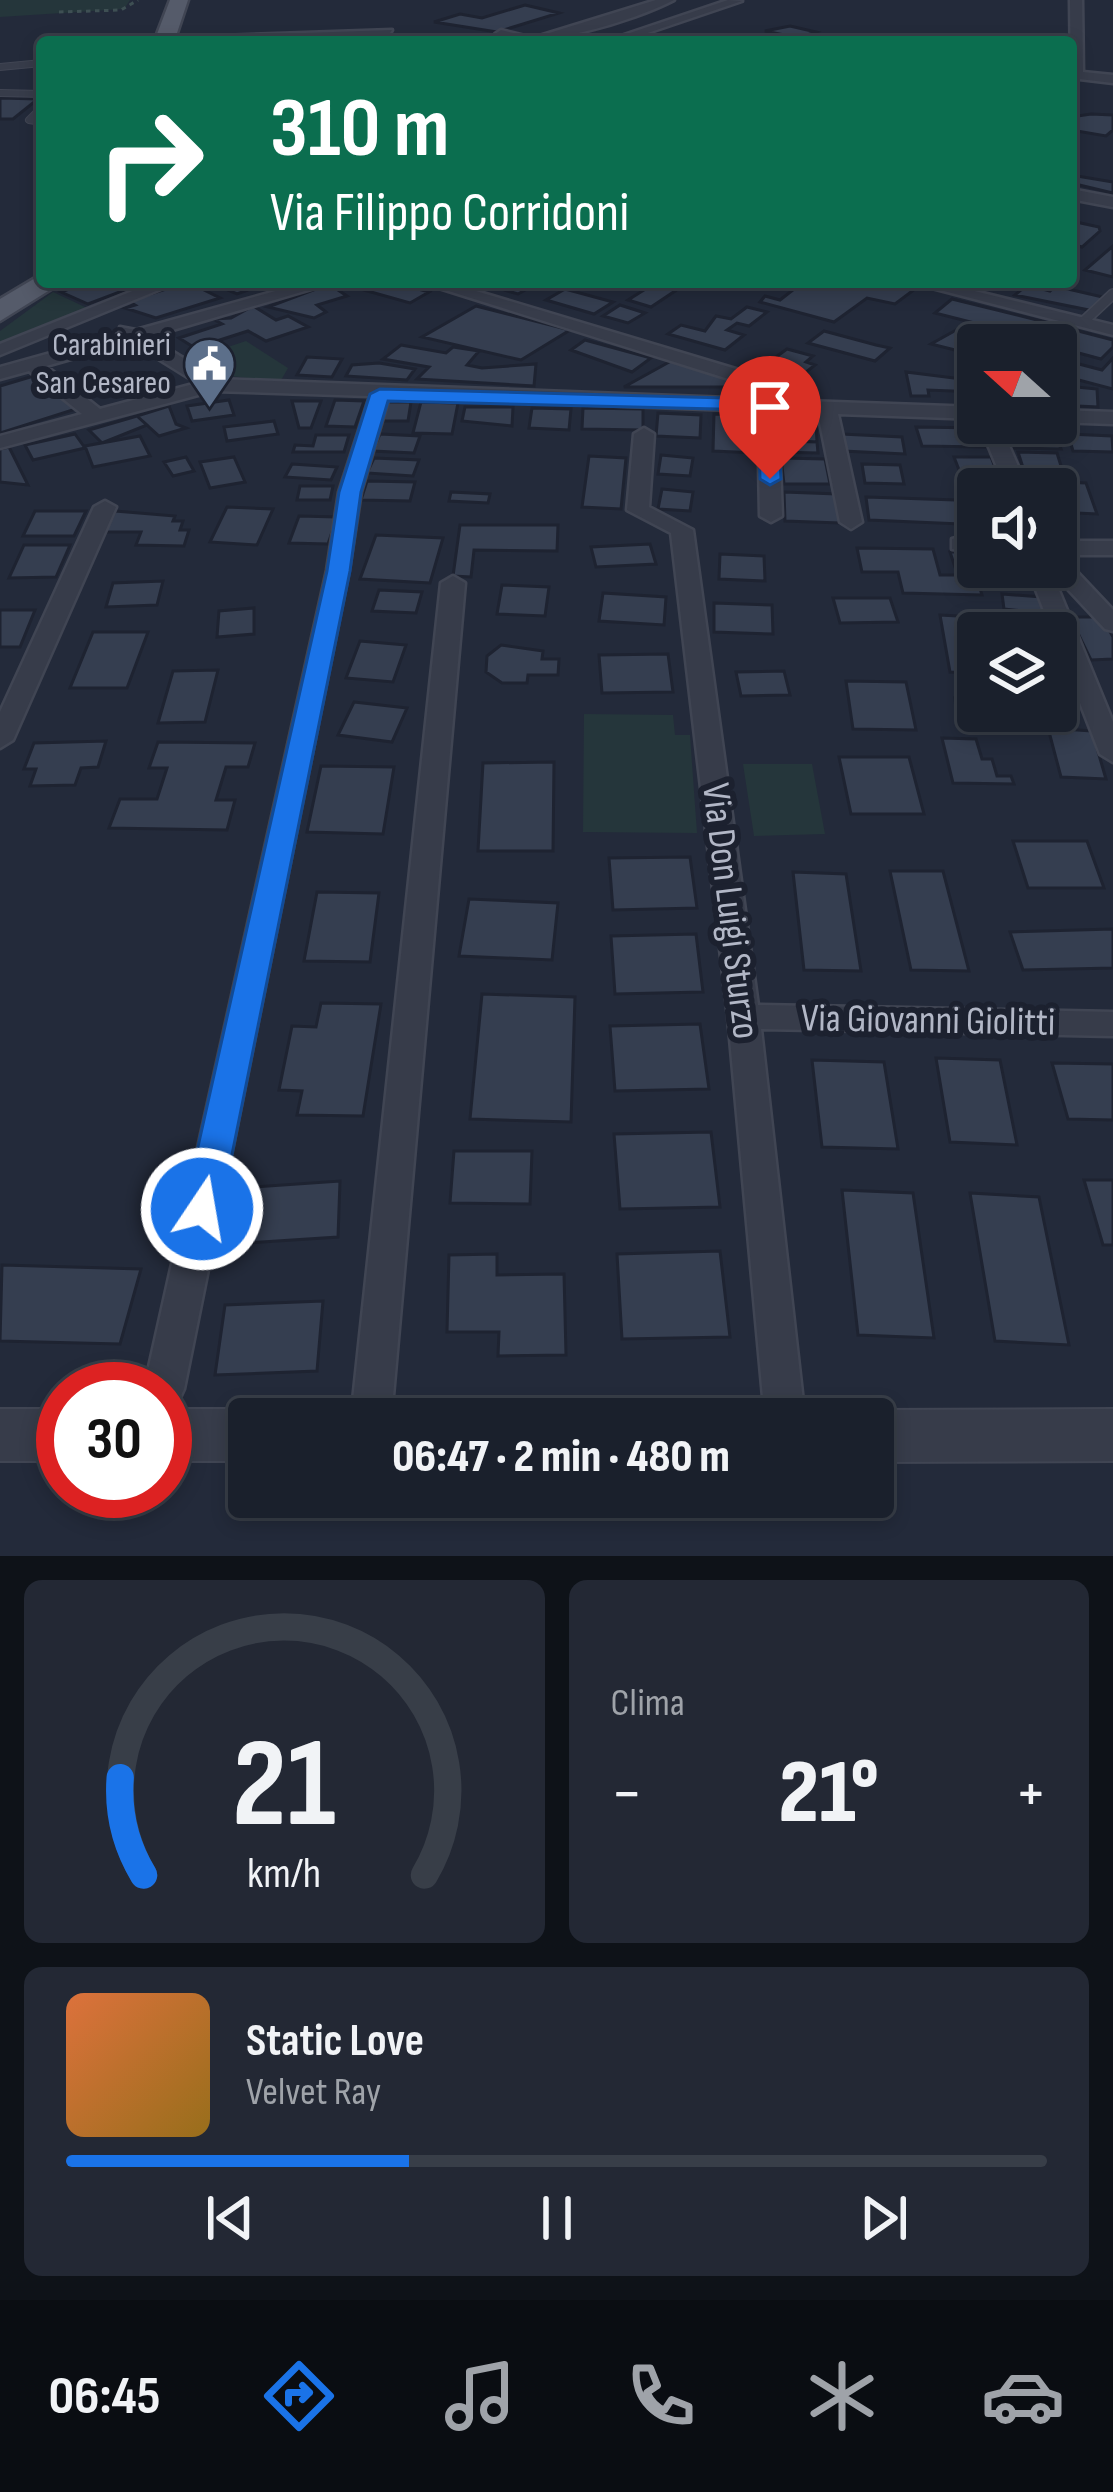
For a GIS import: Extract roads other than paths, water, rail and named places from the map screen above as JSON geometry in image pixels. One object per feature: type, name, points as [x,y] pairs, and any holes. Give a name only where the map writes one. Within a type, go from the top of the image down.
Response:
[{"type":"main road","points":[[166,36],[179,0]]},
{"type":"main road","points":[[0,312],[36,287]]},
{"type":"street","points":[[553,36],[668,0]]},
{"type":"street","points":[[1076,0],[1077,69]]},
{"type":"street","points":[[628,36],[736,1]]},
{"type":"street","points":[[336,36],[388,32]]},
{"type":"street","points":[[501,34],[509,36]]},
{"type":"street","points":[[1077,75],[1113,79]]},
{"type":"street","points":[[1077,195],[1113,202]]},
{"type":"street","points":[[0,348],[155,288]]},
{"type":"street","points":[[0,374],[305,288]]},
{"type":"street","points":[[449,288],[743,374],[762,385],[768,404],[771,516]]},
{"type":"street","points":[[942,288],[1113,330]]},
{"type":"street","points":[[89,314],[137,335],[213,385]]},
{"type":"street","points":[[33,364],[97,417]]},
{"type":"street","points":[[0,442],[213,385],[957,412]]},
{"type":"street","points":[[170,1362],[336,581],[350,492],[380,394]]},
{"type":"street","points":[[826,407],[850,522]]},
{"type":"street","points":[[1077,417],[1113,418]]},
{"type":"street","name":"Via Don Luigi Sturzo","points":[[644,434],[638,510],[682,530],[744,1017],[783,1398]]},
{"type":"street","points":[[0,740],[105,507]]},
{"type":"street","points":[[1077,548],[1113,548]]},
{"type":"street","points":[[373,1398],[453,583]]},
{"type":"street","points":[[1077,585],[1113,624]]},
{"type":"street","points":[[1046,588],[1113,754]]},
{"type":"street","name":"Via Giovanni Giolitti","points":[[744,1017],[1113,1024]]},
{"type":"street","points":[[0,1435],[36,1435]]},
{"type":"street","points":[[192,1435],[228,1435]]},
{"type":"street","points":[[894,1436],[1113,1435]]},
{"type":"lane","points":[[0,67],[36,64]]},
{"type":"lane","points":[[0,93],[36,94]]},
{"type":"lane","points":[[1083,322],[1113,294]]},
{"type":"place","name":"Carabinieri San Cesareo","points":[[210,410]]}]
